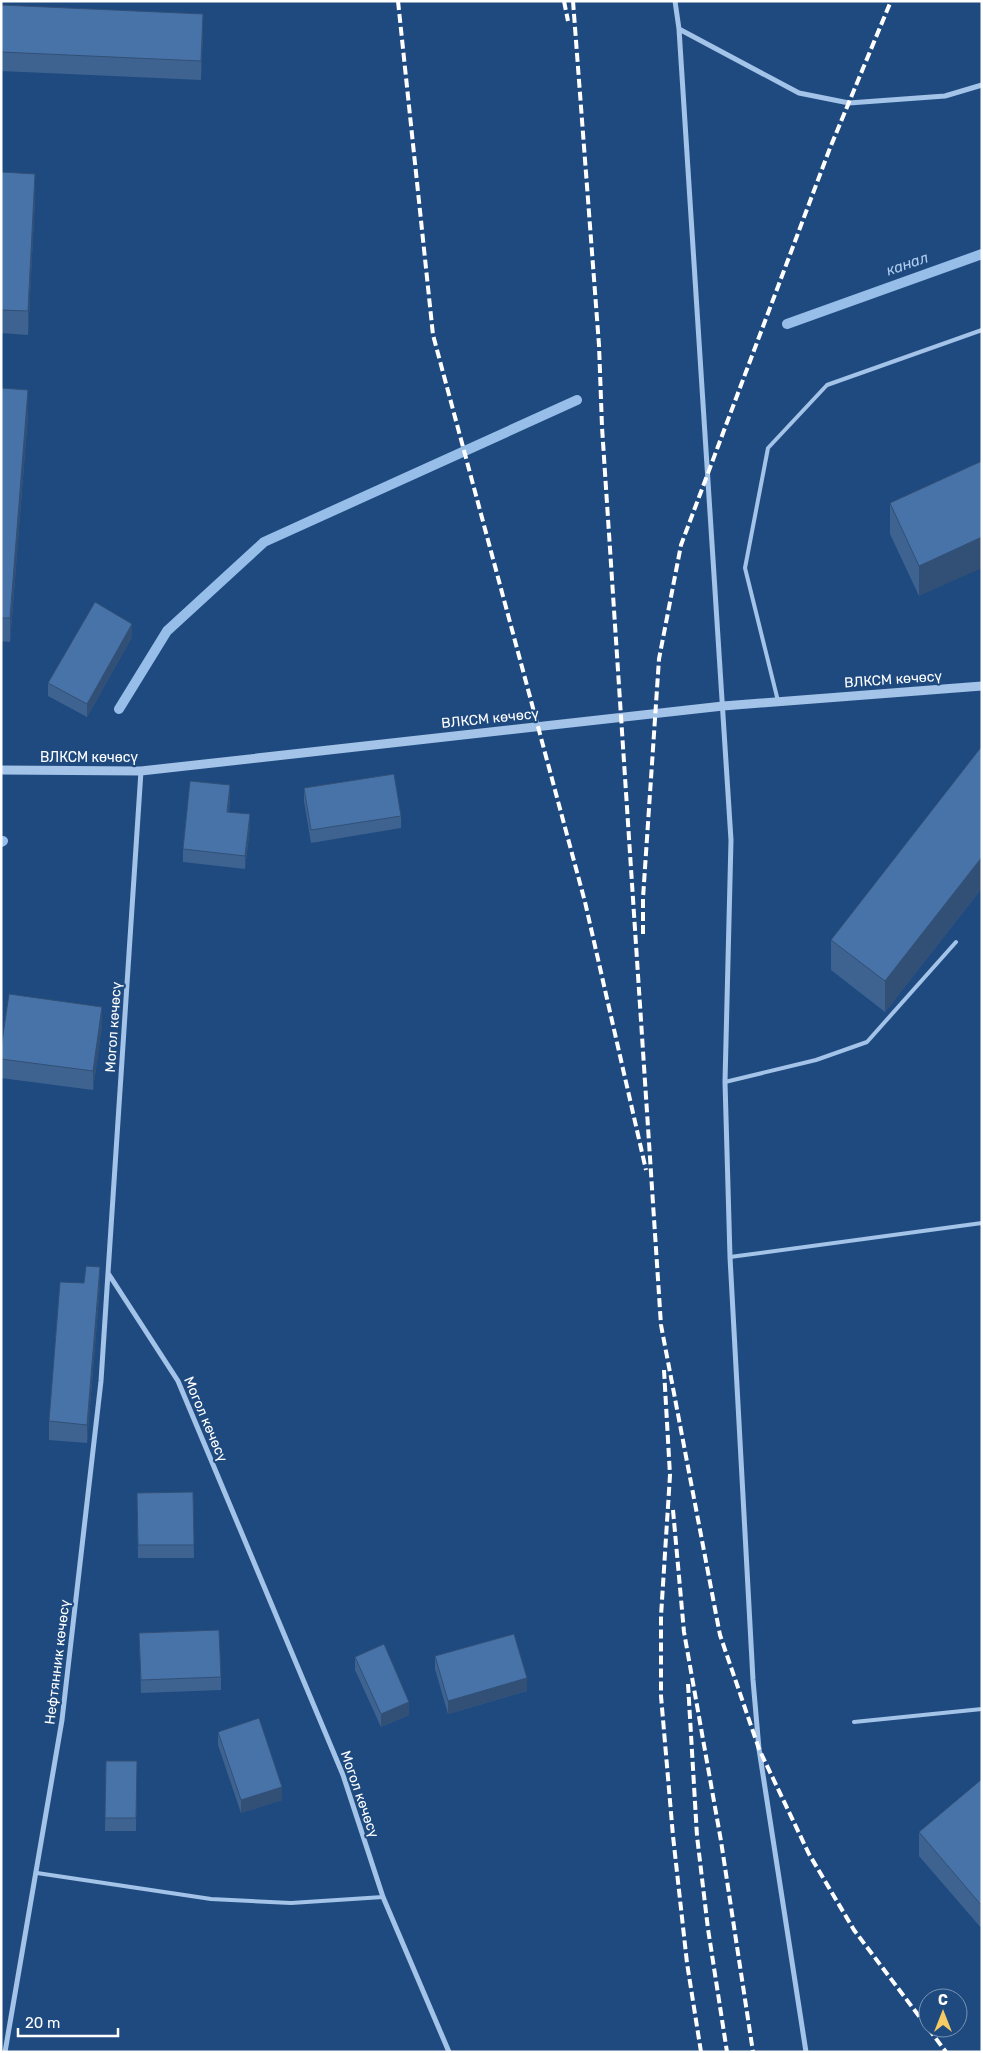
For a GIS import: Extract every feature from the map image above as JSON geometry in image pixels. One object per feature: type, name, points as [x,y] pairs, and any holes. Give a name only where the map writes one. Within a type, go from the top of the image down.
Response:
[{"type":"street","points":[[675,1],[679,28],[731,840],[725,1082],[730,1257],[758,1749],[806,2052]]},
{"type":"street","points":[[679,28],[799,93],[849,103],[944,96],[982,85]]},
{"type":"street","name":"ВЛКСМ көчөсү","points":[[1,770],[142,771],[723,706],[982,686]]},
{"type":"street","name":"Могол көчөсү","points":[[142,771],[108,1273],[178,1382],[342,1775],[383,1897],[449,2052]]},
{"type":"street","name":"Нефтянник көчөсү","points":[[5,2052],[62,1720],[101,1381],[108,1273]]},
{"type":"lane","points":[[778,701],[745,568],[768,448],[827,386],[982,330]]},
{"type":"lane","points":[[725,1082],[816,1060],[867,1042],[956,942]]},
{"type":"lane","points":[[730,1257],[982,1223]]},
{"type":"lane","points":[[854,1722],[982,1709]]},
{"type":"lane","points":[[37,1873],[211,1899],[292,1903],[383,1897]]},
{"type":"building","points":[[1,5],[203,14],[201,61],[1,52]]},
{"type":"building","points":[[1,172],[35,174],[28,311],[1,310]]},
{"type":"building","points":[[1,388],[28,390],[10,618],[1,618]]},
{"type":"building","points":[[982,461],[982,537],[919,566],[890,503]]},
{"type":"building","points":[[95,602],[132,624],[87,704],[48,683]]},
{"type":"building","points":[[982,746],[982,857],[885,981],[831,940]]},
{"type":"building","points":[[394,774],[401,816],[311,830],[304,788]]},
{"type":"building","points":[[190,781],[230,785],[227,812],[250,814],[245,856],[183,849]]},
{"type":"building","points":[[9,994],[102,1007],[93,1071],[1,1059]]},
{"type":"building","points":[[86,1266],[100,1267],[87,1425],[49,1421],[60,1282],[84,1283]]},
{"type":"building","points":[[193,1492],[194,1545],[138,1545],[137,1493]]},
{"type":"building","points":[[219,1630],[221,1677],[141,1680],[139,1633]]},
{"type":"building","points":[[514,1634],[527,1678],[448,1701],[435,1656]]},
{"type":"building","points":[[384,1644],[409,1702],[381,1714],[355,1657]]},
{"type":"building","points":[[259,1718],[282,1787],[241,1800],[218,1732]]},
{"type":"building","points":[[106,1761],[137,1761],[136,1818],[105,1818]]},
{"type":"building","points":[[982,1779],[982,1906],[919,1832]]},
{"type":"waterway","name":"канал","points":[[787,324],[982,254]]},
{"type":"waterway","points":[[119,709],[167,631],[264,542],[577,400]]},
{"type":"railway","points":[[398,1],[433,335],[585,902],[646,1170]]},
{"type":"railway","points":[[564,1],[568,21]]},
{"type":"railway","points":[[573,1],[599,345],[602,427],[661,1325],[720,1635],[759,1749],[809,1854],[854,1930],[918,2015]]},
{"type":"railway","points":[[643,934],[643,898],[659,659],[681,545],[830,148],[891,1]]},
{"type":"railway","points":[[664,1370],[670,1475],[661,1616],[661,1696],[673,1836],[687,1963],[701,2052]]},
{"type":"railway","points":[[673,1510],[684,1632],[721,1841],[753,2052]]},
{"type":"railway","points":[[688,1684],[697,1836],[708,1929],[727,2052]]},
{"type":"railway","points":[[936,2038],[946,2052]]}]
